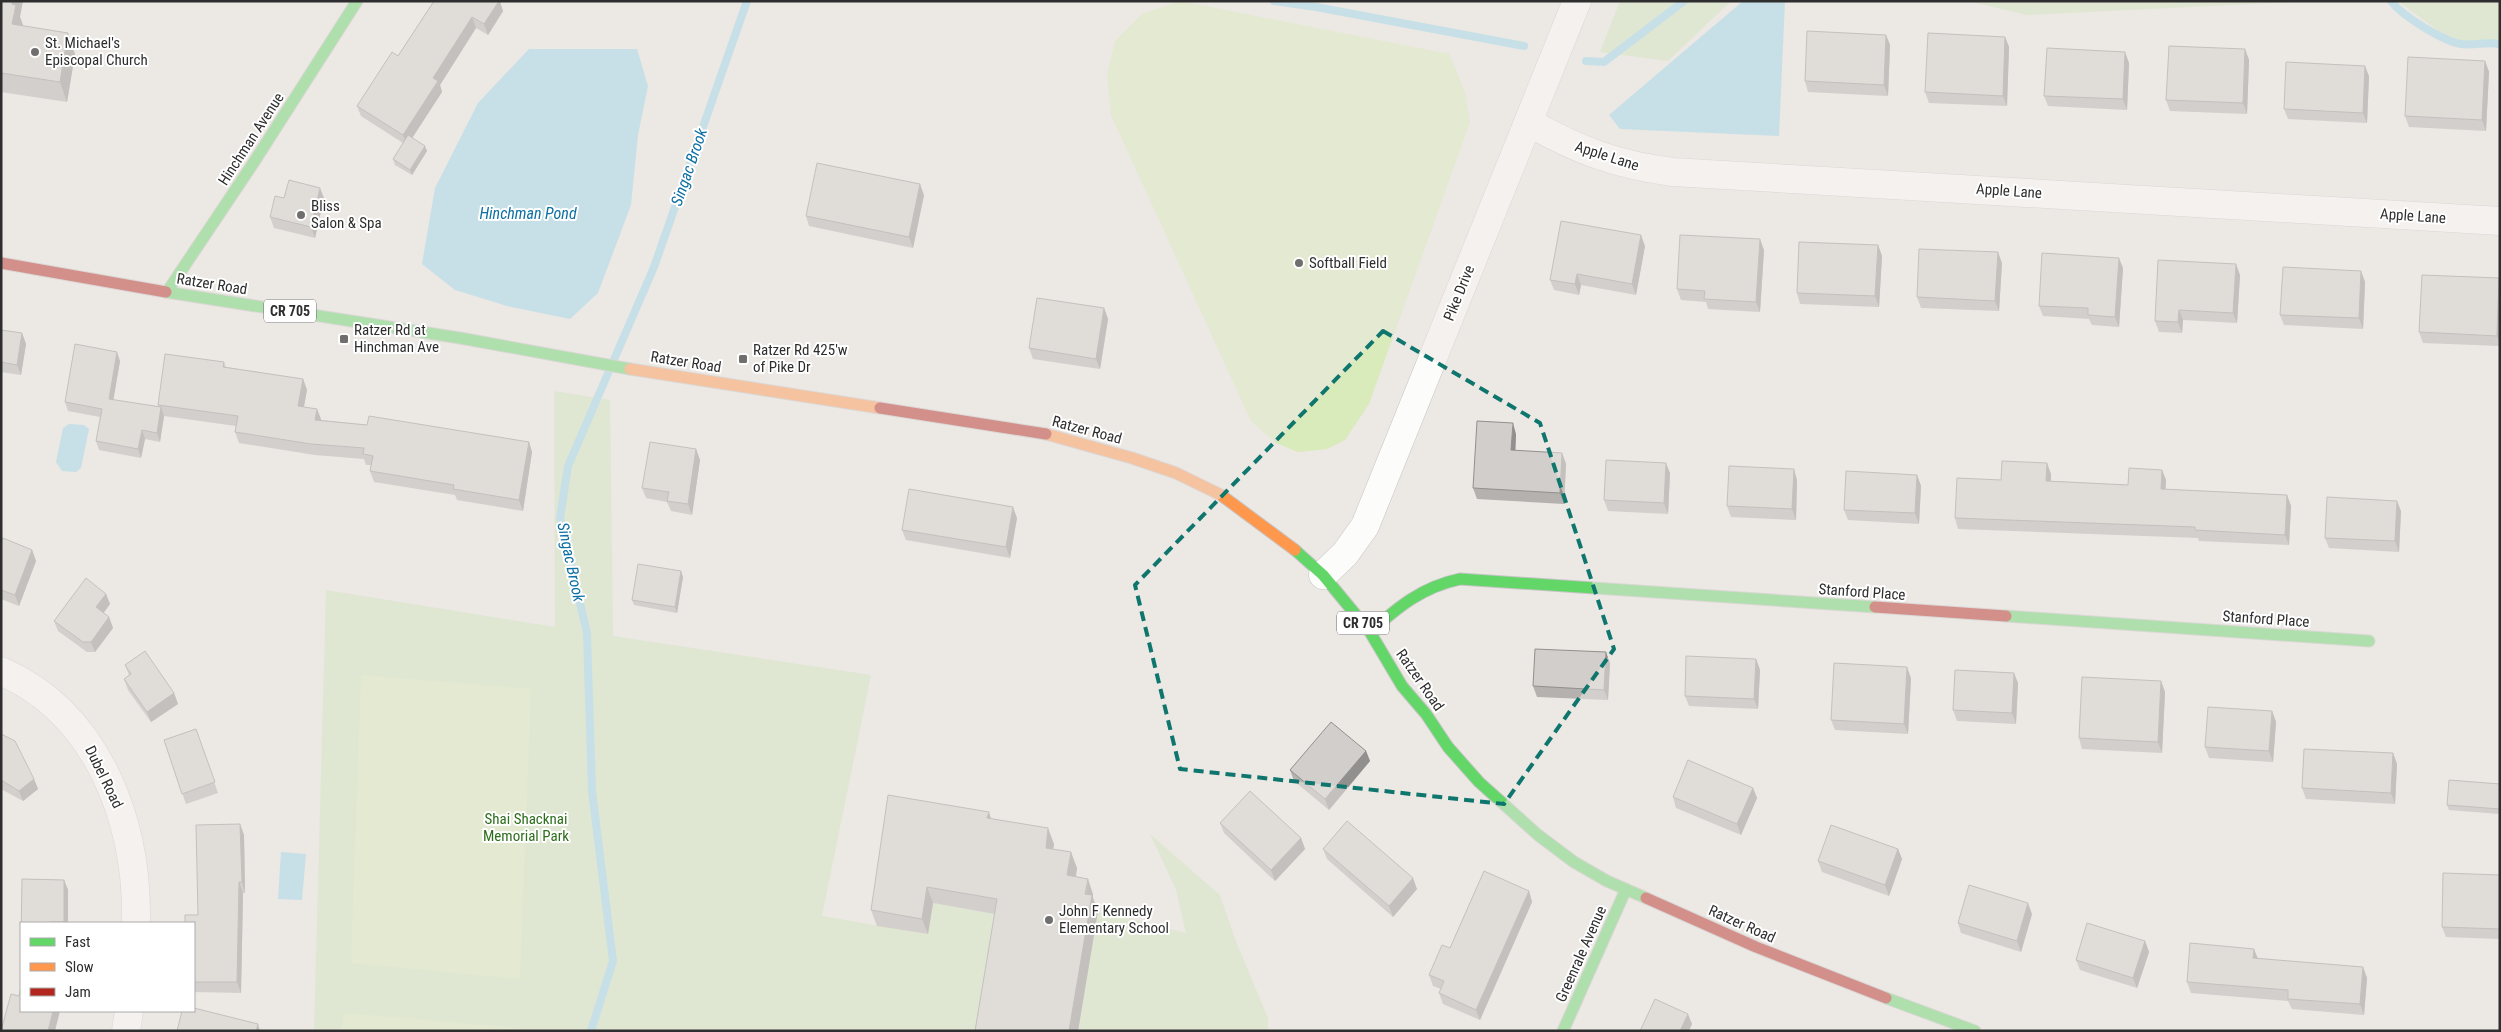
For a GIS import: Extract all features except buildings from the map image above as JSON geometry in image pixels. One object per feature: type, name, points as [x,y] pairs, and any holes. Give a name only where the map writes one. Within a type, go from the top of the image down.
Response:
[{"type":"main road","name":"Hinchman Avenue","points":[[167,292],[256,159],[357,1]]},
{"type":"main road","name":"Ratzer Road","points":[[1,263],[167,292],[460,338],[672,376],[1052,435],[1176,473],[1221,495],[1296,551],[1323,575],[1370,632],[1402,686],[1426,714],[1448,747],[1479,782],[1538,835],[1574,862],[1626,889],[1756,947],[1936,1018],[1975,1031]]},
{"type":"main road","name":"Stanford Place","points":[[1370,632],[1414,594],[1437,583],[1460,580],[2369,641]]},
{"type":"main road","name":"Greenrale Avenue","points":[[1563,1031],[1626,889]]},
{"type":"street","name":"Pike Drive","points":[[1323,575],[1344,554],[1365,526],[1578,1]]},
{"type":"street","name":"Apple Lane","points":[[1528,122],[1562,142],[1603,158],[1645,168],[1673,172],[2500,221]]},
{"type":"street","name":"Dubel Road","points":[[1,671],[17,678],[46,697],[64,713],[87,742],[107,776],[122,813],[132,853],[137,895],[136,922]]},
{"type":"street","points":[[126,1031],[130,1012]]},
{"type":"highlighted area","points":[[1383,331],[1540,423],[1614,649],[1504,804],[1180,769],[1135,585]]},
{"type":"green space","name":"Softball Field","points":[[1180,1],[1449,54],[1465,92],[1470,122],[1369,404],[1345,440],[1327,449],[1298,452],[1276,443],[1251,421],[1111,115],[1107,75],[1115,41],[1142,14]]},
{"type":"green space","points":[[1620,1],[1731,1],[1668,61],[1600,52]]},
{"type":"green space","points":[[1968,1],[2312,1],[2027,15]]},
{"type":"green space","points":[[2398,1],[2500,1],[2500,40],[2453,42]]},
{"type":"green space","name":"Shai Shacknai Memorial Park","points":[[554,391],[610,400],[613,636],[871,675],[822,916],[927,934],[933,903],[1003,915],[984,1031],[314,1031],[326,590],[555,627]]},
{"type":"green space","points":[[361,675],[531,689],[520,979],[351,963]]},
{"type":"green space","points":[[1150,834],[1220,895],[1235,939],[1268,1018],[1268,1031],[1078,1031],[1098,911],[1186,933],[1176,890]]},
{"type":"green space","points":[[344,1013],[518,1028],[520,1031],[341,1031]]},
{"type":"water","points":[[1743,1],[1785,1],[1779,136],[1620,129],[1609,115]]},
{"type":"water","name":"Hinchman Pond","points":[[529,49],[637,49],[648,86],[638,135],[631,205],[598,293],[570,319],[507,306],[455,290],[422,264],[435,188],[478,103]]},
{"type":"water","points":[[69,424],[84,425],[89,429],[81,468],[76,472],[62,471],[56,462],[63,428]]},
{"type":"water","points":[[281,852],[306,854],[302,900],[278,899]]},
{"type":"waterway","name":"Singac Brook","points":[[591,1031],[613,961],[592,791],[587,633],[560,518],[568,466],[654,267],[747,1]]},
{"type":"waterway","points":[[1274,1],[1316,7],[1524,46]]},
{"type":"waterway","points":[[1586,61],[1604,62],[1684,1]]},
{"type":"waterway","points":[[2391,1],[2413,20],[2453,42],[2461,44],[2500,44]]},
{"type":"traffic: fast","points":[[167,292],[256,159],[357,1]]},
{"type":"traffic: fast","points":[[166,292],[460,338],[630,369]]},
{"type":"traffic: fast","points":[[1295,550],[1323,575],[1370,632],[1402,686],[1426,714],[1448,747],[1479,782],[1538,835],[1574,862],[1607,881],[1646,898]]},
{"type":"traffic: fast","points":[[1370,632],[1411,599],[1434,587],[1460,579],[1875,607]]},
{"type":"traffic: fast","points":[[2006,616],[2369,641]]},
{"type":"traffic: fast","points":[[1563,1031],[1626,889]]},
{"type":"traffic: fast","points":[[1886,998],[1975,1031]]},
{"type":"traffic: slow","points":[[630,369],[880,408]]},
{"type":"traffic: slow","points":[[1046,434],[1132,458],[1176,473],[1221,495],[1295,550]]},
{"type":"traffic: jam","points":[[1,263],[166,292]]},
{"type":"traffic: jam","points":[[880,408],[1046,434]]},
{"type":"traffic: jam","points":[[1875,607],[2006,616]]},
{"type":"traffic: jam","points":[[1646,898],[1756,947],[1886,998]]},
{"type":"place","name":"St. Michael's Episcopal Church","points":[[35,52]]},
{"type":"place","name":"Bliss Salon & Spa","points":[[301,215]]},
{"type":"place","name":"Softball Field","points":[[1299,263]]},
{"type":"place","name":"Ratzer Rd at Hinchman Ave","points":[[344,339]]},
{"type":"place","name":"Ratzer Rd 425'w of Pike Dr","points":[[743,359]]},
{"type":"place","name":"John F Kennedy Elementary School","points":[[1049,920]]}]
